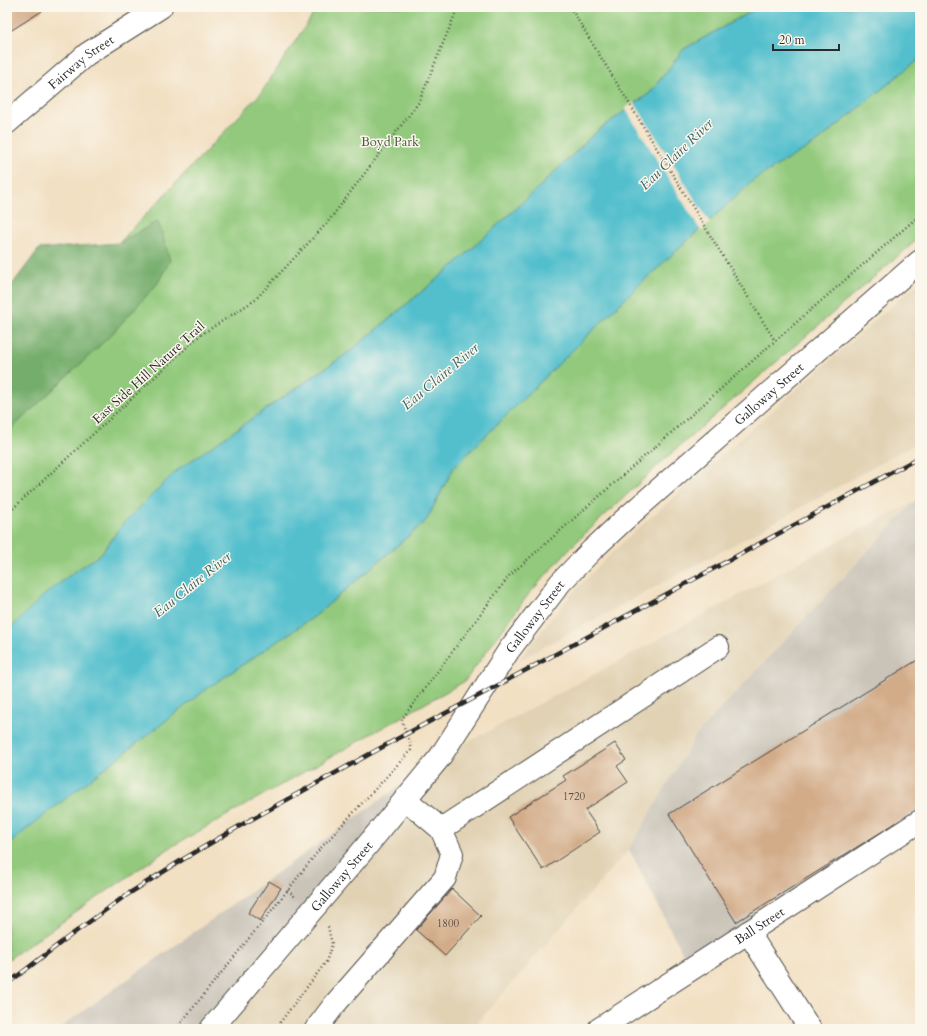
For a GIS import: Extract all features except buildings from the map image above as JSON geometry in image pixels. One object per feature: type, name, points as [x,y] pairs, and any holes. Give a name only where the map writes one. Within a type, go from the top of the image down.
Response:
[{"type":"street","name":"Fairway Street","points":[[7,123],[87,54],[161,7]]},
{"type":"street","name":"Galloway Street","points":[[211,1029],[440,757],[509,650],[560,583],[624,520],[919,266]]},
{"type":"street","points":[[441,829],[718,647]]},
{"type":"street","points":[[316,1029],[335,1004],[445,878],[452,854],[441,829],[405,800]]},
{"type":"street","name":"Ball Street","points":[[599,1029],[920,821]]},
{"type":"street","points":[[748,932],[810,1029]]},
{"type":"path","name":"East Side Hill Nature Trail","points":[[7,514],[199,336],[255,300],[327,223],[419,102],[458,7]]},
{"type":"path","points":[[570,7],[775,341]]},
{"type":"path","points":[[176,1029],[288,890],[328,927],[332,944],[326,962],[275,1029]]},
{"type":"shaded area","points":[[920,281],[920,441],[735,544],[519,660],[545,626],[581,584],[625,540]]},
{"type":"shaded area","points":[[920,498],[920,821],[748,932],[684,956],[629,849],[697,734],[914,502]]},
{"type":"shaded area","points":[[914,502],[697,734],[629,849],[472,1029],[211,1029],[440,757],[868,525]]},
{"type":"shaded area","points":[[440,757],[211,1029],[58,1029]]},
{"type":"green space","name":"Boyd Park","points":[[318,7],[764,7],[757,8],[684,49],[650,93],[596,132],[536,190],[454,265],[349,352],[270,406],[123,524],[101,554],[7,632],[7,381],[119,243],[261,93]]},
{"type":"green space","points":[[920,58],[920,237],[666,458],[570,548],[528,595],[465,681],[171,847],[7,960],[7,846],[33,824],[208,688],[315,616],[426,521],[454,467],[640,284],[755,179],[817,142]]},
{"type":"green space","points":[[158,221],[170,260],[158,283],[110,336],[7,433],[7,297],[11,286],[39,249],[119,243]]},
{"type":"water","name":"Eau Claire River","points":[[920,7],[920,58],[817,142],[755,179],[640,284],[454,467],[426,521],[315,616],[208,688],[33,824],[7,846],[7,632],[43,596],[74,572],[101,554],[123,524],[176,471],[349,352],[454,265],[536,190],[596,132],[650,93],[684,49],[757,8]]},
{"type":"pier","points":[[634,102],[710,223],[701,231],[625,108]]},
{"type":"railway","points":[[7,984],[125,896],[243,824],[406,734],[920,457]]}]
